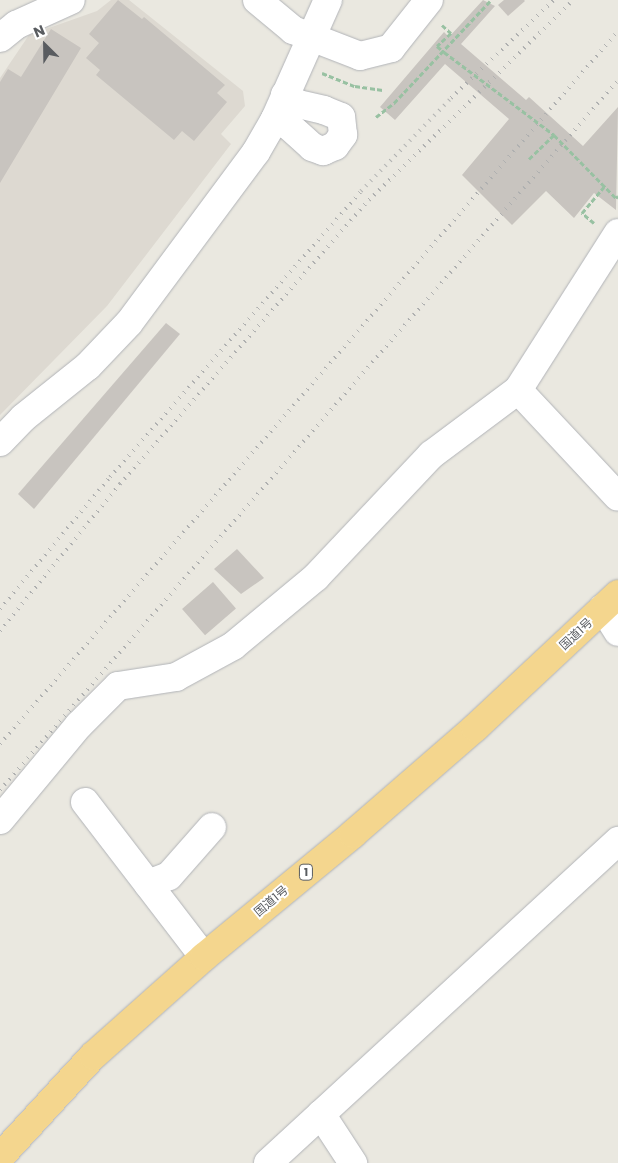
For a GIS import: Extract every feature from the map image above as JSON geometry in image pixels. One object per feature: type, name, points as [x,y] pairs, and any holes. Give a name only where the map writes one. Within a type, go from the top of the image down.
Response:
[{"type":"highway","name":"国道1号","points":[[0,1157],[93,1056],[204,957],[375,816],[611,601]]},
{"type":"street","points":[[0,38],[16,25],[72,0]]},
{"type":"street","points":[[257,0],[308,38],[360,56],[391,48],[429,0]]},
{"type":"street","points":[[0,442],[23,418],[88,366],[129,323],[256,152],[275,120],[308,38],[328,0]]},
{"type":"street","points":[[275,120],[289,126],[312,148],[323,151],[335,146],[343,135],[341,117],[298,104],[285,94]]},
{"type":"street","points":[[0,820],[79,725],[118,686],[176,677],[233,646],[316,577],[430,455],[518,390],[606,228]]},
{"type":"street","points":[[518,390],[618,497]]},
{"type":"street","points":[[611,601],[618,632]]},
{"type":"street","points":[[85,802],[204,957]]},
{"type":"street","points":[[148,884],[168,876],[212,827]]},
{"type":"street","points":[[268,1163],[618,841]]},
{"type":"street","points":[[321,1114],[353,1163]]},
{"type":"path","points":[[376,116],[394,103],[490,1]]},
{"type":"path","points":[[442,25],[451,33],[437,46],[554,135],[604,187],[617,197]]},
{"type":"path","points":[[312,69],[356,86],[383,90]]},
{"type":"path","points":[[530,159],[554,135]]},
{"type":"path","points":[[604,187],[582,213],[606,228]]},
{"type":"shaded area","points":[[111,0],[129,0],[243,91],[245,106],[221,134],[231,144],[107,306],[0,415],[0,78],[29,35],[97,11]]},
{"type":"building","points":[[118,0],[142,19],[144,17],[225,85],[217,93],[227,102],[194,141],[182,131],[174,140],[96,75],[100,70],[86,58],[99,43],[89,34]]},
{"type":"building","points":[[483,0],[495,6],[461,44],[526,100],[529,97],[583,146],[618,107],[616,210],[594,193],[574,218],[546,191],[512,225],[462,175],[509,119],[445,64],[395,120],[380,107],[444,32],[449,37]]},
{"type":"building","points":[[504,0],[525,1],[508,16],[498,5]]},
{"type":"building","points":[[51,29],[81,48],[0,183],[0,82],[8,69],[21,77]]},
{"type":"building","points":[[166,323],[180,334],[34,509],[18,494]]},
{"type":"building","points":[[237,549],[264,578],[241,594],[214,569]]},
{"type":"building","points":[[213,582],[236,608],[205,635],[182,609]]},
{"type":"railway","points":[[0,609],[110,477],[361,191],[451,98],[554,0]]},
{"type":"railway","points":[[0,631],[120,484],[369,200],[573,0]]},
{"type":"railway","points":[[0,744],[618,31]]},
{"type":"railway","points":[[0,790],[618,80]]}]
